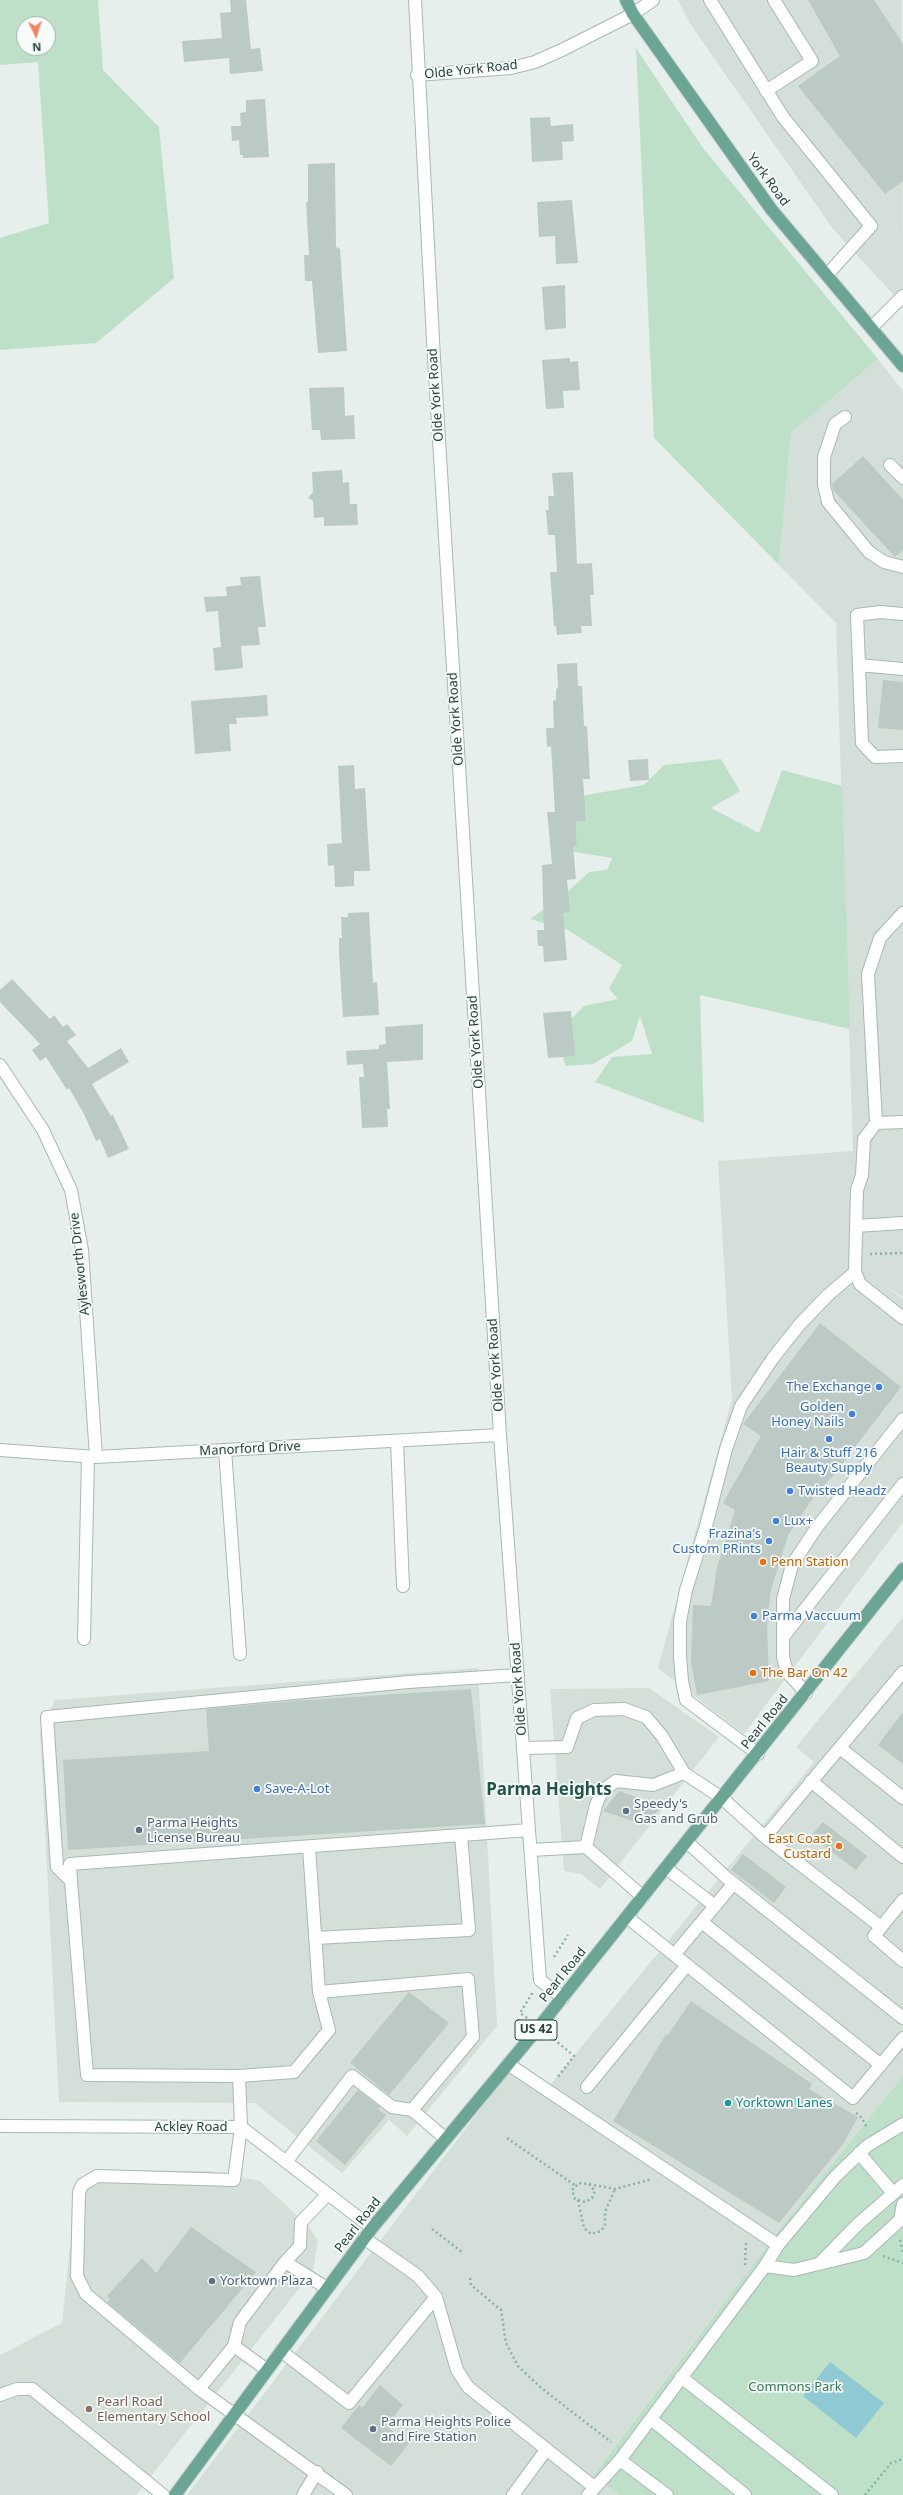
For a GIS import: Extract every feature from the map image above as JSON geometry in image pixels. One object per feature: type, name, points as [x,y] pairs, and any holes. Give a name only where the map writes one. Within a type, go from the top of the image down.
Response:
[{"type":"main road","name":"York Road","points":[[626,0],[633,14],[771,209],[903,366]]},
{"type":"main road","name":"Pearl Road","points":[[175,2495],[368,2233],[563,1998],[758,1754],[903,1569]]},
{"type":"street","name":"Olde York Road","points":[[414,0],[417,75],[500,1435],[540,1980],[563,1998]]},
{"type":"street","name":"Olde York Road","points":[[417,75],[511,68],[535,62],[564,50],[633,14],[653,0]]},
{"type":"street","points":[[710,0],[783,117],[870,226],[827,275]]},
{"type":"street","points":[[766,91],[812,62],[774,0]]},
{"type":"street","points":[[871,328],[903,296]]},
{"type":"street","points":[[845,417],[835,424],[824,457],[824,486],[828,502],[869,552],[884,562],[903,567]]},
{"type":"street","points":[[890,465],[903,478]]},
{"type":"street","points":[[903,614],[880,612],[857,615],[862,743],[875,757],[903,756]]},
{"type":"street","points":[[859,665],[903,669]]},
{"type":"street","points":[[903,913],[880,938],[868,974],[876,1124],[864,1139],[862,1175],[857,1190],[855,1255],[855,1272],[860,1284],[903,1318]]},
{"type":"street","name":"Aylesworth Drive","points":[[0,1065],[43,1130],[71,1190],[82,1250],[92,1457],[84,1639]]},
{"type":"street","points":[[876,1124],[903,1122]]},
{"type":"street","points":[[856,1226],[903,1223]]},
{"type":"street","points":[[758,1754],[686,1700],[682,1681],[680,1656],[680,1621],[686,1590],[706,1526],[726,1449],[741,1406],[773,1358],[800,1324],[828,1295],[855,1272]]},
{"type":"street","points":[[806,1693],[787,1672],[783,1657],[783,1599],[792,1565],[817,1527],[903,1419]]},
{"type":"street","name":"Manorford Drive","points":[[0,1450],[92,1457],[500,1435]]},
{"type":"street","points":[[397,1441],[403,1586]]},
{"type":"street","points":[[225,1450],[240,1654]]},
{"type":"street","points":[[784,1636],[903,1484]]},
{"type":"street","points":[[765,1837],[903,1672]]},
{"type":"street","points":[[71,1881],[57,1867],[47,1716],[408,1682],[518,1675]]},
{"type":"street","points":[[524,1748],[567,1747],[577,1718],[594,1710],[624,1709],[646,1717],[662,1736],[684,1773],[722,1798],[765,1837],[845,1898],[878,1931],[903,1961]]},
{"type":"street","points":[[840,1748],[903,1798]]},
{"type":"street","points":[[586,1847],[596,1805],[602,1791],[616,1781],[653,1785],[684,1773]]},
{"type":"street","points":[[811,1781],[903,1857]]},
{"type":"street","points":[[309,1847],[319,1992],[329,2030],[294,2072],[239,2076],[87,2075],[70,1864],[529,1830]]},
{"type":"street","points":[[315,1938],[469,1930],[461,1835]]},
{"type":"street","points":[[687,1842],[734,1883],[903,2018]]},
{"type":"street","points":[[531,1850],[586,1847],[643,1897]]},
{"type":"street","points":[[666,1868],[715,1906]]},
{"type":"street","points":[[674,1955],[703,1923],[734,1883]]},
{"type":"street","points":[[878,1931],[903,1900]]},
{"type":"street","points":[[627,1918],[853,2098],[903,2038]]},
{"type":"street","points":[[703,1923],[881,2065]]},
{"type":"street","points":[[587,2087],[687,1965]]},
{"type":"street","points":[[319,1992],[468,1978],[473,2037],[412,2110]]},
{"type":"street","points":[[508,2064],[778,2245]]},
{"type":"street","points":[[239,2076],[241,2127],[234,2180],[97,2176],[82,2185],[80,2192],[76,2276],[86,2294],[199,2389],[317,2472],[346,2495]]},
{"type":"street","points":[[286,2162],[352,2076],[392,2107],[412,2110],[446,2139]]},
{"type":"street","points":[[436,2297],[457,2370],[468,2387],[546,2450],[591,2491],[620,2460],[765,2266],[778,2245],[835,2177],[859,2153],[875,2141],[903,2124]]},
{"type":"street","name":"Ackley Road","points":[[0,2126],[241,2127],[328,2194],[368,2233],[418,2276],[436,2297]]},
{"type":"street","points":[[859,2153],[893,2193]]},
{"type":"street","points":[[819,2264],[858,2224],[903,2185]]},
{"type":"street","points":[[199,2389],[234,2346],[240,2322],[285,2262],[300,2246],[301,2222],[328,2194]]},
{"type":"street","points":[[765,2266],[794,2270],[864,2254],[900,2220],[903,2204]]},
{"type":"street","points":[[285,2262],[327,2288]]},
{"type":"street","points":[[281,2351],[349,2403],[436,2297]]},
{"type":"street","points":[[234,2346],[267,2370]]},
{"type":"street","points":[[681,2377],[830,2495]]},
{"type":"street","points":[[0,2395],[17,2389],[32,2389],[163,2495]]},
{"type":"street","points":[[651,2419],[745,2495]]},
{"type":"street","points":[[513,2495],[546,2450]]},
{"type":"street","points":[[620,2460],[667,2495]]},
{"type":"street","points":[[303,2495],[317,2472]]},
{"type":"path","points":[[855,1255],[903,1253]]},
{"type":"path","points":[[554,2082],[574,2056],[562,2046]]},
{"type":"path","points":[[853,2098],[854,2112],[862,2118],[875,2141]]},
{"type":"path","points":[[507,2138],[576,2186]]},
{"type":"path","points":[[589,2184],[595,2191],[592,2198],[585,2202],[575,2199],[572,2190],[579,2183],[589,2184],[615,2189],[658,2178]]},
{"type":"path","points":[[578,2200],[584,2228],[591,2234],[601,2231],[605,2225],[605,2212],[615,2189]]},
{"type":"path","points":[[432,2229],[462,2252]]},
{"type":"path","points":[[900,2237],[903,2254]]},
{"type":"path","points":[[880,2255],[903,2263]]},
{"type":"path","points":[[470,2278],[471,2285],[501,2310],[506,2343],[518,2366],[540,2387],[611,2442]]},
{"type":"path","points":[[866,2495],[891,2463],[903,2459]]},
{"type":"shaded area","points":[[678,0],[902,0],[903,305],[833,229],[691,25]]},
{"type":"shaded area","points":[[878,359],[903,391],[903,1297],[883,1284],[903,1299],[903,1522],[744,1734],[658,1668],[732,1399],[718,1161],[853,1151],[836,623],[779,565],[791,433]]},
{"type":"shaded area","points":[[903,1617],[903,2076],[782,2226],[593,2474],[619,2495],[187,2495],[517,2061],[551,2084],[814,1762],[796,1747]]},
{"type":"shaded area","points":[[478,1668],[497,2026],[407,2136],[389,2120],[342,2173],[255,2103],[59,2102],[40,1731],[55,1700]]},
{"type":"shaded area","points":[[649,1688],[719,1737],[600,1889],[581,1874],[564,1871],[550,1689]]},
{"type":"shaded area","points":[[95,2170],[209,2171],[260,2181],[308,2226],[318,2240],[313,2271],[136,2495],[0,2495],[0,2355],[62,2323],[77,2179]]},
{"type":"green space","points":[[0,0],[98,0],[103,70],[159,127],[174,278],[96,343],[0,350],[0,238],[49,223],[38,62],[0,65]]},
{"type":"green space","points":[[636,48],[703,148],[878,359],[791,433],[779,565],[654,438]]},
{"type":"green space","points":[[721,759],[740,791],[711,808],[759,833],[782,770],[842,786],[850,1029],[700,995],[704,1123],[595,1082],[612,1057],[652,1054],[640,1016],[632,1041],[593,1064],[566,1066],[554,1036],[584,1006],[618,999],[609,989],[622,965],[568,930],[530,919],[565,894],[589,872],[607,870],[612,858],[563,850],[563,846],[577,845],[576,822],[586,821],[585,807],[575,797],[644,785],[664,765]]},
{"type":"green space","name":"Commons Park","points":[[903,2076],[903,2495],[619,2495],[593,2475],[782,2226]]},
{"type":"water","points":[[830,2362],[884,2403],[856,2438],[803,2396]]},
{"type":"building","points":[[230,0],[246,0],[251,49],[260,48],[263,71],[230,74],[229,58],[184,62],[182,41],[222,38],[220,13],[231,12]]},
{"type":"building","points":[[808,0],[874,0],[903,44],[903,181],[885,194],[798,86],[840,56]]},
{"type":"building","points":[[265,99],[269,157],[243,158],[243,155],[240,155],[239,140],[232,141],[231,126],[241,126],[240,113],[246,112],[246,100]]},
{"type":"building","points":[[550,117],[551,126],[573,124],[574,141],[562,142],[563,160],[532,162],[530,118]]},
{"type":"building","points":[[335,163],[336,247],[340,249],[347,351],[318,353],[312,281],[305,281],[304,255],[309,255],[306,202],[308,202],[308,164]]},
{"type":"building","points":[[572,200],[578,263],[556,264],[555,236],[539,237],[537,202]]},
{"type":"building","points":[[565,285],[566,328],[545,330],[542,287]]},
{"type":"building","points":[[570,358],[570,362],[578,361],[580,390],[563,391],[564,408],[546,409],[542,360]]},
{"type":"building","points":[[344,387],[345,416],[354,415],[355,439],[321,440],[320,430],[312,430],[309,388]]},
{"type":"building","points":[[863,456],[903,500],[903,550],[895,557],[833,490],[832,484]]},
{"type":"building","points":[[342,470],[343,483],[349,482],[350,504],[357,504],[358,525],[324,526],[324,517],[314,518],[313,501],[308,498],[313,492],[312,472]]},
{"type":"building","points":[[573,472],[577,564],[592,563],[594,595],[590,595],[592,626],[581,626],[582,633],[557,635],[556,626],[554,626],[550,572],[557,572],[555,535],[548,535],[546,510],[549,510],[548,496],[554,496],[552,473]]},
{"type":"building","points":[[260,576],[266,627],[258,627],[260,645],[241,646],[243,668],[215,671],[213,648],[221,647],[218,611],[206,612],[204,597],[227,596],[226,587],[241,585],[240,577]]},
{"type":"building","points":[[577,663],[578,686],[582,686],[584,726],[587,726],[590,779],[583,779],[586,821],[576,822],[577,845],[573,846],[576,879],[567,880],[570,912],[563,913],[567,960],[544,962],[543,946],[538,946],[537,930],[544,930],[542,865],[552,864],[547,812],[555,812],[551,746],[547,747],[546,728],[554,728],[553,701],[556,700],[556,689],[558,688],[557,664]]},
{"type":"building","points":[[883,680],[903,682],[903,730],[878,728]]},
{"type":"building","points":[[267,695],[268,716],[236,718],[237,724],[229,724],[231,751],[195,754],[191,701]]},
{"type":"building","points":[[648,759],[649,780],[630,781],[628,760]]},
{"type":"building","points":[[354,765],[355,789],[365,788],[370,871],[354,871],[354,886],[335,887],[334,865],[328,866],[327,844],[342,843],[338,766]]},
{"type":"building","points":[[369,912],[373,983],[377,982],[379,1015],[343,1017],[339,953],[339,938],[342,938],[341,917],[348,917],[348,913]]},
{"type":"building","points":[[12,979],[50,1019],[54,1015],[63,1027],[67,1024],[76,1035],[67,1041],[88,1068],[121,1048],[129,1062],[92,1084],[111,1116],[113,1115],[129,1149],[108,1158],[100,1139],[96,1141],[84,1114],[69,1088],[67,1090],[46,1057],[40,1061],[32,1050],[40,1044],[0,1002],[0,990]]},
{"type":"building","points":[[571,1011],[575,1056],[548,1058],[543,1013]]},
{"type":"building","points":[[423,1024],[423,1060],[387,1062],[390,1109],[387,1109],[388,1127],[362,1128],[359,1077],[364,1077],[363,1064],[347,1065],[346,1051],[379,1049],[379,1045],[386,1044],[385,1027]]},
{"type":"building","points":[[820,1323],[901,1387],[832,1477],[818,1491],[788,1535],[771,1590],[767,1623],[769,1681],[697,1695],[691,1663],[693,1605],[711,1606],[717,1567],[735,1510],[723,1503],[761,1436],[743,1424]]},
{"type":"building","points":[[471,1689],[485,1824],[68,1850],[63,1760],[209,1751],[206,1709],[294,1701]]},
{"type":"building","points":[[903,1712],[903,1764],[878,1745]]},
{"type":"building","points":[[619,1791],[662,1806],[645,1825],[603,1811]]},
{"type":"building","name":"East Coast Custard","points":[[823,1822],[867,1856],[856,1870],[811,1836]]},
{"type":"building","points":[[743,1854],[786,1887],[774,1903],[731,1870]]},
{"type":"building","points":[[409,1992],[449,2023],[389,2095],[350,2063]]},
{"type":"building","name":"Yorktown Lanes","points":[[691,2001],[812,2084],[809,2089],[858,2117],[843,2144],[779,2223],[613,2121],[666,2034],[668,2035]]},
{"type":"building","points":[[358,2090],[380,2107],[378,2109],[386,2115],[345,2165],[316,2141]]},
{"type":"building","points":[[191,2227],[256,2272],[180,2363],[107,2302],[110,2300],[107,2296],[142,2258],[156,2273]]},
{"type":"building","points":[[380,2385],[403,2405],[386,2426],[409,2443],[391,2466],[341,2428],[359,2405],[362,2408]]},
{"type":"place","name":"The Exchange","points":[[879,1387]]},
{"type":"place","name":"Golden Honey Nails","points":[[852,1414]]},
{"type":"place","name":"Hair & Stuff 216 Beauty Supply","points":[[829,1439]]},
{"type":"place","name":"Twisted Headz","points":[[790,1491]]},
{"type":"place","name":"Lux+","points":[[776,1521]]},
{"type":"place","name":"Frazina's Custom PRints","points":[[769,1541]]},
{"type":"place","name":"Penn Station","points":[[763,1562]]},
{"type":"place","name":"Parma Vaccuum","points":[[754,1616]]},
{"type":"place","name":"The Bar On 42","points":[[753,1673]]},
{"type":"place","name":"Save-A-Lot","points":[[257,1789]]},
{"type":"place","name":"Speedy's Gas and Grub","points":[[626,1811]]},
{"type":"place","name":"Parma Heights License Bureau","points":[[139,1830]]},
{"type":"place","name":"East Coast Custard","points":[[839,1846]]},
{"type":"place","name":"Yorktown Lanes","points":[[728,2103]]},
{"type":"place","name":"Yorktown Plaza","points":[[212,2281]]},
{"type":"place","name":"Pearl Road Elementary School","points":[[89,2409]]},
{"type":"place","name":"Parma Heights Police and Fire Station","points":[[373,2429]]},
{"type":"district","name":"Parma Heights","points":[[549,1790]]}]
